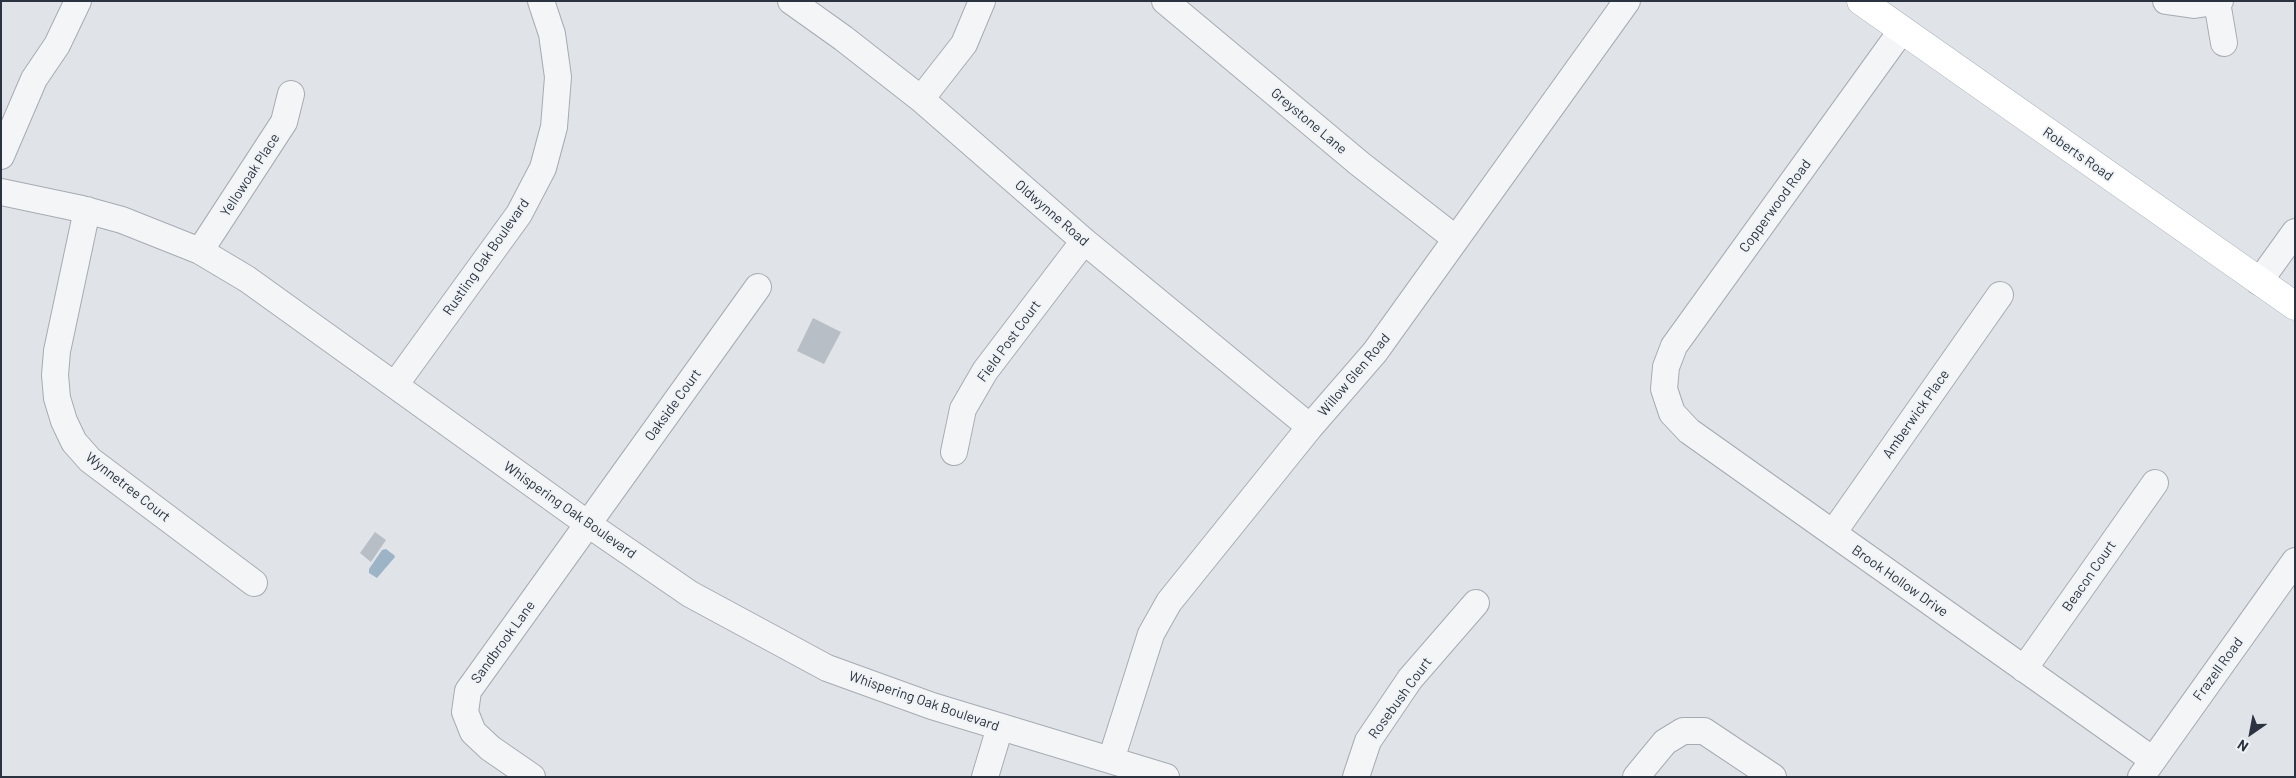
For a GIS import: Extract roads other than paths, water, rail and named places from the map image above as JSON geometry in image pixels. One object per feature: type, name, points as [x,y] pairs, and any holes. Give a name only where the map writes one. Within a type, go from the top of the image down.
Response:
[{"type":"main road","name":"Roberts Road","points":[[1861,1],[2295,306]]},
{"type":"street","points":[[1,156],[34,79],[57,45],[78,1]]},
{"type":"street","name":"Rustling Oak Boulevard","points":[[395,385],[519,214],[543,168],[554,127],[558,77],[552,34],[541,1]]},
{"type":"street","name":"Oldwynne Road","points":[[792,1],[921,99],[1084,241],[1310,427]]},
{"type":"street","points":[[921,99],[964,44],[982,1]]},
{"type":"street","name":"Greystone Lane","points":[[1165,1],[1360,164],[1456,239]]},
{"type":"street","name":"Willow Glen Road","points":[[1111,760],[1151,634],[1169,602],[1310,427],[1375,352],[1627,1]]},
{"type":"street","points":[[2166,1],[2194,5],[2219,2],[2224,43]]},
{"type":"street","name":"Copperwood Road","points":[[1664,389],[1666,367],[1674,346],[1902,30]]},
{"type":"street","name":"Yellowoak Place","points":[[200,251],[284,122],[291,94]]},
{"type":"street","name":"Whispering Oak Boulevard","points":[[1,192],[87,210],[122,220],[200,251],[247,279],[588,524],[690,594],[827,668],[932,706],[1166,777]]},
{"type":"street","name":"Wynnetree Court","points":[[87,210],[55,375],[57,398],[64,421],[74,442],[96,465],[254,583]]},
{"type":"street","points":[[2260,282],[2295,232]]},
{"type":"street","name":"Field Post Court","points":[[954,452],[963,409],[985,371],[1084,241]]},
{"type":"street","name":"Oakside Court","points":[[588,524],[758,287]]},
{"type":"street","name":"Amberwick Place","points":[[1833,533],[2000,296]]},
{"type":"street","name":"Brook Hollow Drive","points":[[1664,389],[1672,413],[1689,431],[2024,669],[2147,768]]},
{"type":"street","name":"Beacon Court","points":[[2024,669],[2155,483]]},
{"type":"street","name":"Sandbrook Lane","points":[[532,777],[490,748],[473,732],[465,712],[468,691],[588,524]]},
{"type":"street","name":"Frazell Road","points":[[2147,768],[2295,561]]},
{"type":"street","name":"Rosebush Court","points":[[1356,777],[1368,741],[1410,679],[1476,603]]},
{"type":"street","points":[[985,777],[1000,727]]},
{"type":"street","points":[[1636,777],[1665,742],[1683,731],[1704,731],[1773,777]]},
{"type":"water","points":[[386,549],[395,557],[377,578],[369,573],[369,569],[382,550]]}]
